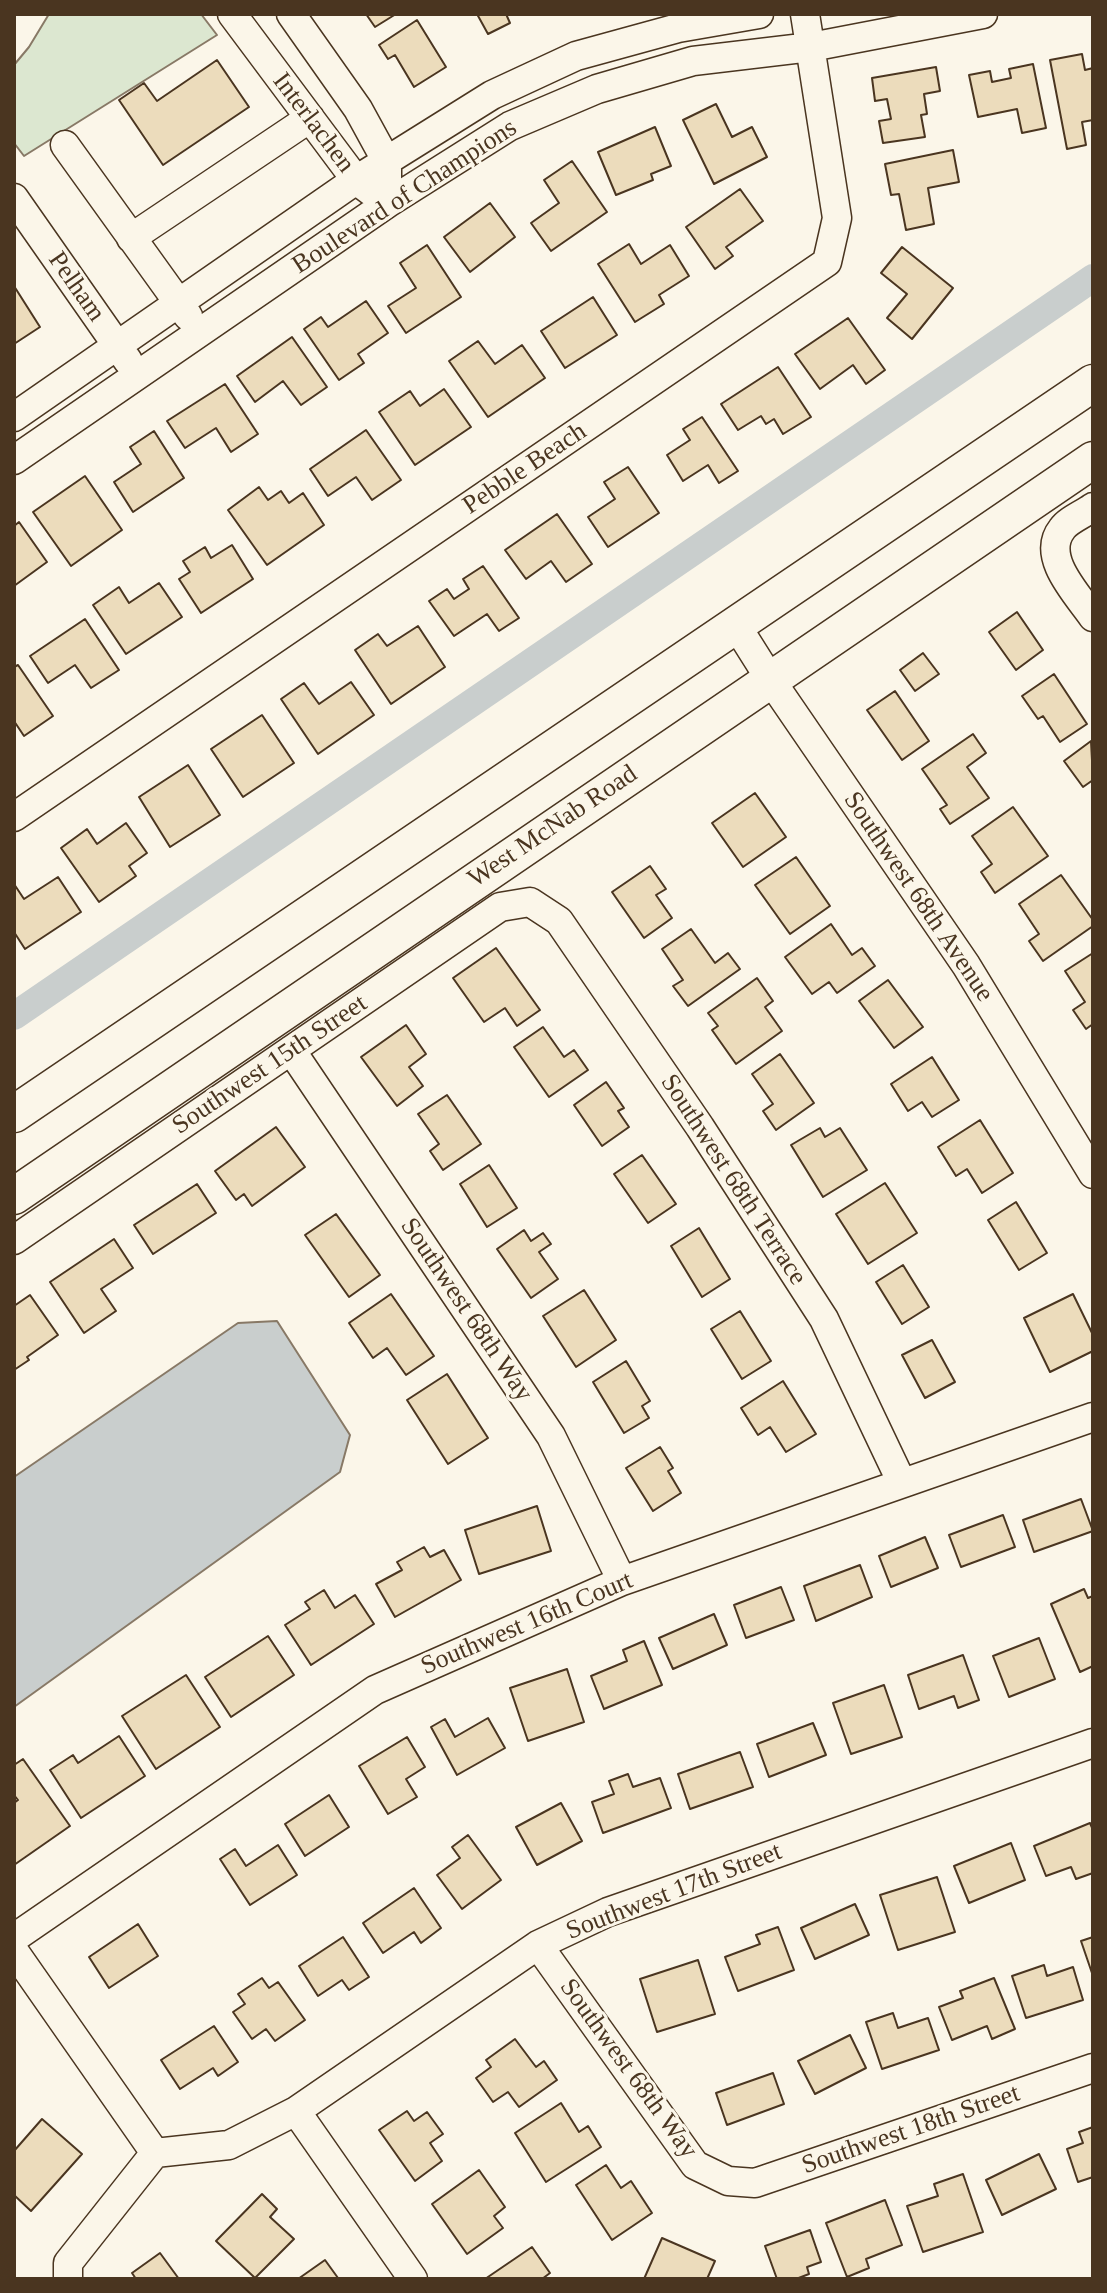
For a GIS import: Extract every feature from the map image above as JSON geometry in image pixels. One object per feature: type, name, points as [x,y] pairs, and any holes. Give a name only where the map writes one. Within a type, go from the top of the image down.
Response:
[{"type":"main road","points":[[14,1114],[1093,383]]},
{"type":"main road","name":"West McNab Road","points":[[14,1196],[1093,460]]},
{"type":"street","name":"Interlachen","points":[[232,14],[356,180],[388,203]]},
{"type":"street","name":"Interlachen","points":[[291,14],[358,109],[387,162],[388,203]]},
{"type":"street","name":"Boulevard of Champions","points":[[14,417],[356,180],[492,95],[576,56],[678,28],[759,14]]},
{"type":"street","name":"Pebble Beach","points":[[14,817],[827,262],[837,218],[805,14]]},
{"type":"street","name":"Boulevard of Champions","points":[[14,460],[388,203],[510,126],[597,89],[693,61],[811,47],[983,14]]},
{"type":"street","points":[[131,238],[310,118]]},
{"type":"street","points":[[65,145],[200,333]]},
{"type":"street","name":"Pelham","points":[[14,198],[138,375]]},
{"type":"street","points":[[1093,507],[1062,529],[1054,549],[1062,573],[1093,617]]},
{"type":"street","name":"Southwest 68th Avenue","points":[[736,625],[966,965],[1093,1174]]},
{"type":"street","name":"Southwest 15th Street","points":[[14,1240],[500,907],[530,902]]},
{"type":"street","name":"Southwest 68th Terrace","points":[[530,902],[559,921],[700,1127],[824,1319],[902,1483]]},
{"type":"street","name":"Southwest 68th Way","points":[[291,1050],[551,1436],[622,1581]]},
{"type":"street","name":"Southwest 16th Court","points":[[14,1938],[375,1690],[622,1581],[1093,1417]]},
{"type":"street","name":"Southwest 17th Street","points":[[155,2153],[229,2145],[296,2111],[538,1945],[608,1912],[1093,1743]]},
{"type":"street","name":"Southwest 68th Way","points":[[538,1945],[695,2165],[728,2181]]},
{"type":"street","points":[[14,1951],[155,2153],[68,2263],[68,2279]]},
{"type":"street","name":"Southwest 18th Street","points":[[728,2181],[755,2183],[1093,2068]]},
{"type":"street","points":[[296,2111],[413,2279]]},
{"type":"green space","points":[[49,14],[201,14],[217,35],[24,156],[14,143],[14,65]]},
{"type":"shaded area","points":[[277,1321],[350,1435],[340,1472],[14,1707],[14,1477],[238,1323]]},
{"type":"building","points":[[366,14],[396,14],[375,27]]},
{"type":"building","points":[[477,14],[506,14],[510,23],[488,34]]},
{"type":"building","points":[[417,20],[446,67],[414,87],[395,55],[388,59],[379,45]]},
{"type":"building","points":[[1082,54],[1085,70],[1093,68],[1093,120],[1082,122],[1086,145],[1067,149],[1050,60]]},
{"type":"building","points":[[217,60],[249,107],[163,165],[119,100],[144,83],[157,101]]},
{"type":"building","points":[[1033,64],[1046,128],[1022,133],[1017,109],[978,117],[969,75],[990,71],[992,82],[1011,78],[1009,69]]},
{"type":"building","points":[[936,67],[940,91],[924,94],[927,114],[921,115],[925,137],[883,143],[879,121],[891,119],[887,99],[875,101],[872,78]]},
{"type":"building","points":[[716,104],[732,137],[752,127],[767,157],[714,184],[683,120]]},
{"type":"building","points":[[655,127],[671,166],[651,174],[653,180],[616,195],[598,152]]},
{"type":"building","points":[[953,150],[959,182],[928,188],[934,224],[906,230],[899,194],[891,195],[885,164]]},
{"type":"building","points":[[572,161],[607,212],[551,251],[531,223],[559,203],[544,180]]},
{"type":"building","points":[[740,189],[763,221],[726,247],[733,256],[715,269],[686,227]]},
{"type":"building","points":[[490,203],[515,237],[470,272],[444,237]]},
{"type":"building","points":[[629,244],[641,264],[670,245],[689,276],[659,295],[664,304],[635,322],[598,264]]},
{"type":"building","points":[[427,245],[461,297],[406,333],[388,306],[416,288],[400,263]]},
{"type":"building","points":[[902,247],[953,288],[912,339],[887,318],[907,294],[881,273]]},
{"type":"building","points":[[14,286],[40,327],[14,344]]},
{"type":"building","points":[[593,297],[617,335],[565,368],[541,331]]},
{"type":"building","points":[[366,301],[388,333],[358,354],[364,363],[339,380],[304,329],[321,317],[328,327]]},
{"type":"building","points":[[848,318],[885,370],[866,384],[853,365],[820,389],[795,354]]},
{"type":"building","points":[[292,337],[327,387],[301,405],[283,381],[255,402],[237,376]]},
{"type":"building","points":[[478,341],[495,364],[522,345],[545,378],[488,417],[449,361]]},
{"type":"building","points":[[778,367],[811,417],[783,434],[774,419],[766,424],[761,416],[738,430],[721,404]]},
{"type":"building","points":[[225,384],[258,434],[231,452],[216,428],[185,448],[167,421]]},
{"type":"building","points":[[444,389],[471,427],[415,465],[379,412],[410,391],[420,406]]},
{"type":"building","points":[[702,417],[738,471],[719,483],[708,465],[683,481],[667,455],[690,440],[683,429]]},
{"type":"building","points":[[366,430],[401,480],[372,500],[356,477],[328,496],[310,469]]},
{"type":"building","points":[[154,431],[184,478],[133,512],[114,482],[141,464],[130,447]]},
{"type":"building","points":[[628,467],[659,513],[608,547],[588,517],[615,499],[604,482]]},
{"type":"building","points":[[85,476],[122,530],[71,566],[33,512]]},
{"type":"building","points":[[259,487],[268,500],[281,491],[289,503],[303,493],[324,525],[267,565],[228,510]]},
{"type":"building","points":[[557,514],[592,564],[566,582],[551,561],[526,579],[505,550]]},
{"type":"building","points":[[19,522],[47,562],[14,586],[14,526]]},
{"type":"building","points":[[232,545],[253,579],[201,613],[179,579],[190,572],[183,561],[205,547],[211,558]]},
{"type":"building","points":[[483,566],[519,618],[499,631],[487,614],[454,636],[429,601],[447,589],[454,599],[469,589],[463,579]]},
{"type":"building","points":[[159,583],[182,617],[126,654],[93,605],[119,587],[129,603]]},
{"type":"building","points":[[1017,612],[1043,650],[1016,670],[989,632]]},
{"type":"building","points":[[85,619],[119,670],[91,688],[75,665],[48,683],[30,656]]},
{"type":"building","points":[[418,626],[445,667],[391,704],[355,650],[378,634],[387,646]]},
{"type":"building","points":[[923,653],[939,674],[915,691],[900,670]]},
{"type":"building","points":[[18,665],[53,716],[24,736],[14,721],[14,667]]},
{"type":"building","points":[[1054,674],[1087,724],[1060,742],[1043,716],[1038,719],[1022,696]]},
{"type":"building","points":[[351,682],[374,715],[318,754],[281,699],[304,683],[319,704]]},
{"type":"building","points":[[895,691],[929,741],[902,760],[867,710]]},
{"type":"building","points":[[262,715],[294,763],[243,797],[211,749]]},
{"type":"building","points":[[973,734],[986,753],[967,767],[989,798],[950,824],[940,809],[947,805],[922,769]]},
{"type":"building","points":[[1091,741],[1093,780],[1083,787],[1064,761]]},
{"type":"building","points":[[188,765],[220,815],[170,847],[139,797]]},
{"type":"building","points":[[755,793],[786,837],[743,867],[712,823]]},
{"type":"building","points":[[1013,807],[1048,856],[995,893],[981,872],[992,864],[972,836]]},
{"type":"building","points":[[126,823],[147,853],[129,866],[136,876],[99,902],[61,848],[87,829],[97,844]]},
{"type":"building","points":[[796,857],[830,906],[790,934],[755,885]]},
{"type":"building","points":[[650,866],[666,889],[656,895],[672,918],[644,938],[612,892]]},
{"type":"building","points":[[1061,875],[1093,920],[1093,926],[1043,961],[1029,941],[1039,934],[1019,904]]},
{"type":"building","points":[[58,877],[81,912],[25,949],[14,932],[14,884],[24,899]]},
{"type":"building","points":[[831,924],[852,955],[862,948],[875,966],[837,993],[829,982],[812,994],[785,957]]},
{"type":"building","points":[[691,929],[715,963],[728,953],[740,969],[688,1006],[673,986],[683,980],[662,949]]},
{"type":"building","points":[[496,948],[540,1010],[517,1026],[505,1008],[484,1022],[453,978]]},
{"type":"building","points":[[1093,953],[1093,1024],[1086,1029],[1073,1010],[1085,1002],[1065,971]]},
{"type":"building","points":[[757,978],[773,1001],[765,1007],[782,1031],[736,1064],[712,1030],[718,1026],[708,1013]]},
{"type":"building","points":[[888,980],[923,1027],[894,1048],[859,1001]]},
{"type":"building","points":[[406,1025],[426,1054],[409,1067],[423,1086],[397,1106],[361,1057]]},
{"type":"building","points":[[543,1027],[564,1057],[574,1050],[588,1070],[549,1097],[514,1047]]},
{"type":"building","points":[[780,1054],[814,1103],[776,1130],[763,1111],[773,1104],[752,1074]]},
{"type":"building","points":[[932,1057],[959,1100],[932,1117],[922,1102],[908,1111],[891,1084]]},
{"type":"building","points":[[606,1082],[624,1108],[618,1111],[629,1127],[602,1146],[574,1105]]},
{"type":"building","points":[[447,1095],[481,1144],[443,1170],[430,1151],[439,1144],[418,1114]]},
{"type":"building","points":[[980,1120],[1013,1173],[982,1193],[967,1169],[956,1176],[938,1147]]},
{"type":"building","points":[[276,1127],[305,1167],[252,1206],[244,1194],[236,1200],[215,1171]]},
{"type":"building","points":[[820,1128],[825,1137],[840,1128],[867,1170],[823,1197],[791,1145]]},
{"type":"building","points":[[642,1155],[676,1204],[648,1223],[614,1174]]},
{"type":"building","points":[[489,1165],[517,1208],[487,1227],[460,1184]]},
{"type":"building","points":[[885,1183],[917,1233],[868,1264],[836,1214]]},
{"type":"building","points":[[197,1184],[216,1213],[153,1254],[134,1225]]},
{"type":"building","points":[[1016,1202],[1047,1253],[1019,1270],[988,1220]]},
{"type":"building","points":[[336,1214],[380,1275],[349,1297],[305,1235]]},
{"type":"building","points":[[699,1228],[730,1279],[702,1297],[671,1246]]},
{"type":"building","points":[[524,1230],[531,1241],[543,1233],[551,1244],[539,1252],[558,1279],[531,1298],[497,1249]]},
{"type":"building","points":[[114,1239],[133,1268],[101,1289],[116,1311],[84,1333],[50,1282]]},
{"type":"building","points":[[903,1265],[929,1307],[902,1324],[876,1282]]},
{"type":"building","points":[[584,1290],[616,1340],[576,1367],[543,1316]]},
{"type":"building","points":[[391,1294],[434,1356],[406,1375],[387,1348],[373,1358],[349,1323]]},
{"type":"building","points":[[1073,1294],[1093,1335],[1093,1351],[1050,1372],[1024,1318]]},
{"type":"building","points":[[30,1295],[58,1335],[14,1370],[14,1306]]},
{"type":"building","points":[[740,1311],[771,1361],[742,1379],[711,1329]]},
{"type":"building","points":[[932,1340],[955,1382],[925,1398],[902,1355]]},
{"type":"building","points":[[626,1361],[650,1401],[642,1406],[649,1418],[624,1433],[593,1382]]},
{"type":"building","points":[[447,1374],[488,1438],[448,1464],[407,1400]]},
{"type":"building","points":[[783,1381],[816,1434],[786,1452],[770,1427],[758,1435],[741,1408]]},
{"type":"building","points":[[660,1447],[673,1468],[668,1471],[681,1493],[653,1511],[626,1468]]},
{"type":"building","points":[[1081,1499],[1093,1531],[1034,1552],[1023,1520]]},
{"type":"building","points":[[537,1506],[551,1551],[479,1574],[465,1530]]},
{"type":"building","points":[[1003,1515],[1015,1547],[961,1567],[949,1535]]},
{"type":"building","points":[[925,1537],[938,1568],[891,1587],[879,1556]]},
{"type":"building","points":[[424,1547],[430,1557],[444,1550],[461,1580],[395,1617],[376,1584],[402,1570],[397,1562]]},
{"type":"building","points":[[860,1565],[872,1597],[816,1621],[804,1586]]},
{"type":"building","points":[[781,1587],[794,1620],[746,1638],[734,1605]]},
{"type":"building","points":[[1084,1589],[1088,1598],[1093,1596],[1093,1666],[1080,1672],[1051,1604]]},
{"type":"building","points":[[324,1590],[335,1608],[355,1595],[374,1624],[311,1665],[285,1625],[310,1609],[305,1602]]},
{"type":"building","points":[[714,1614],[727,1645],[673,1669],[659,1638]]},
{"type":"building","points":[[268,1636],[294,1675],[231,1717],[205,1677]]},
{"type":"building","points":[[1039,1638],[1055,1679],[1009,1697],[993,1656]]},
{"type":"building","points":[[644,1641],[662,1685],[604,1709],[591,1676],[627,1661],[623,1650]]},
{"type":"building","points":[[963,1655],[979,1700],[958,1708],[954,1696],[919,1709],[908,1675]]},
{"type":"building","points":[[567,1669],[584,1722],[528,1741],[510,1688]]},
{"type":"building","points":[[186,1675],[220,1727],[156,1769],[122,1716]]},
{"type":"building","points":[[884,1685],[902,1737],[851,1754],[833,1703]]},
{"type":"building","points":[[488,1718],[505,1748],[457,1775],[431,1727],[445,1719],[455,1737]]},
{"type":"building","points":[[813,1723],[826,1755],[769,1777],[757,1744]]},
{"type":"building","points":[[119,1736],[145,1776],[81,1818],[50,1770],[73,1755],[78,1763]]},
{"type":"building","points":[[407,1737],[425,1767],[406,1779],[417,1797],[388,1814],[359,1766]]},
{"type":"building","points":[[740,1752],[753,1787],[690,1809],[678,1774]]},
{"type":"building","points":[[23,1759],[70,1826],[14,1865],[14,1803],[18,1800],[14,1795],[14,1765]]},
{"type":"building","points":[[628,1774],[633,1787],[660,1778],[671,1808],[603,1833],[592,1802],[614,1794],[609,1781]]},
{"type":"building","points":[[329,1795],[349,1827],[305,1856],[285,1824]]},
{"type":"building","points":[[561,1803],[582,1841],[537,1865],[516,1827]]},
{"type":"building","points":[[1090,1823],[1093,1830],[1093,1873],[1076,1879],[1071,1867],[1046,1876],[1034,1846]]},
{"type":"building","points":[[468,1835],[501,1880],[462,1909],[437,1875],[460,1858],[452,1847]]},
{"type":"building","points":[[1011,1843],[1025,1880],[969,1903],[954,1866]]},
{"type":"building","points":[[278,1845],[297,1875],[250,1905],[220,1859],[235,1849],[246,1866]]},
{"type":"building","points":[[937,1877],[955,1932],[898,1950],[880,1895]]},
{"type":"building","points":[[414,1888],[441,1928],[421,1943],[414,1932],[383,1953],[363,1923]]},
{"type":"building","points":[[855,1904],[869,1935],[815,1959],[801,1928]]},
{"type":"building","points":[[138,1924],[158,1956],[109,1988],[89,1957]]},
{"type":"building","points":[[778,1927],[794,1970],[738,1991],[725,1957],[760,1944],[756,1935]]},
{"type":"building","points":[[343,1937],[369,1977],[349,1990],[342,1980],[318,1996],[299,1966]]},
{"type":"building","points":[[1093,1937],[1093,1976],[1081,1941]]},
{"type":"building","points":[[698,1960],[715,2014],[657,2032],[640,1979]]},
{"type":"building","points":[[1044,1965],[1047,1976],[1073,1967],[1083,2000],[1026,2018],[1012,1976]]},
{"type":"building","points":[[262,1978],[269,1988],[278,1982],[305,2020],[275,2041],[266,2029],[252,2039],[233,2012],[245,2004],[238,1994]]},
{"type":"building","points":[[994,1978],[1015,2029],[992,2039],[987,2026],[952,2040],[939,2007],[963,1998],[960,1991]]},
{"type":"building","points":[[893,2013],[898,2028],[928,2018],[939,2050],[882,2069],[866,2022]]},
{"type":"building","points":[[214,2026],[238,2062],[218,2076],[213,2068],[180,2089],[161,2060]]},
{"type":"building","points":[[850,2035],[866,2068],[815,2094],[798,2061]]},
{"type":"building","points":[[515,2039],[536,2067],[544,2061],[557,2080],[519,2107],[508,2092],[493,2102],[476,2078],[491,2067],[486,2060]]},
{"type":"building","points":[[773,2073],[784,2104],[727,2125],[716,2093]]},
{"type":"building","points":[[561,2103],[579,2132],[588,2126],[601,2147],[546,2182],[515,2133]]},
{"type":"building","points":[[407,2111],[414,2121],[427,2112],[443,2134],[430,2143],[442,2161],[415,2181],[379,2130]]},
{"type":"building","points":[[42,2119],[82,2154],[31,2211],[14,2195],[14,2151]]},
{"type":"building","points":[[1093,2127],[1093,2177],[1078,2182],[1067,2149],[1083,2143],[1079,2132]]},
{"type":"building","points":[[1039,2154],[1056,2189],[1002,2215],[986,2180]]},
{"type":"building","points":[[606,2165],[621,2188],[631,2181],[652,2213],[612,2240],[576,2185]]},
{"type":"building","points":[[479,2170],[505,2207],[494,2216],[503,2228],[467,2254],[432,2204]]},
{"type":"building","points":[[963,2174],[983,2232],[923,2252],[907,2206],[938,2196],[934,2184]]},
{"type":"building","points":[[262,2194],[277,2209],[270,2217],[294,2239],[255,2278],[216,2241]]},
{"type":"building","points":[[885,2200],[902,2245],[866,2259],[869,2268],[847,2277],[826,2223]]},
{"type":"building","points":[[810,2230],[821,2262],[807,2267],[809,2274],[796,2279],[777,2279],[765,2246]]},
{"type":"building","points":[[662,2238],[715,2261],[707,2279],[644,2279]]},
{"type":"building","points":[[532,2247],[550,2273],[542,2279],[485,2279]]},
{"type":"building","points":[[160,2253],[179,2279],[136,2279],[132,2273]]},
{"type":"building","points":[[325,2260],[338,2278],[298,2279]]},
{"type":"waterway","points":[[14,1016],[1093,278]]}]
